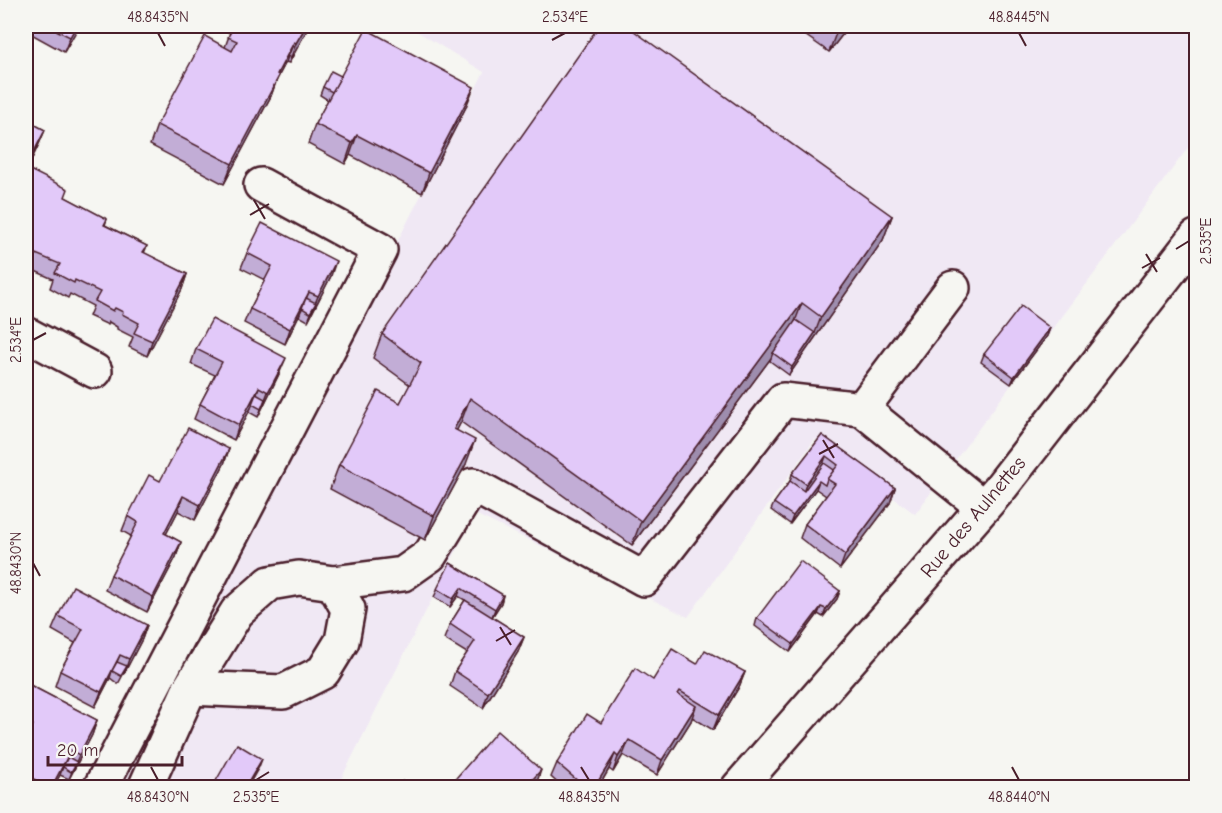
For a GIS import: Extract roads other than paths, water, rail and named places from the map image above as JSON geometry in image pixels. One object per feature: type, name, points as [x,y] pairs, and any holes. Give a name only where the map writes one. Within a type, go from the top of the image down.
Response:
[{"type":"street","points":[[100,788],[380,250],[261,185]]},
{"type":"street","name":"Rue des Aulnettes","points":[[738,788],[983,507],[1197,237]]},
{"type":"street","points":[[862,409],[952,288]]},
{"type":"street","points":[[26,334],[95,371]]},
{"type":"street","points":[[145,788],[190,688],[237,612],[270,583],[299,579],[333,583],[403,574],[430,555],[473,485],[644,579],[783,400],[862,409],[983,507]]},
{"type":"street","points":[[190,688],[283,692],[323,672],[342,641],[348,609],[333,583]]}]
